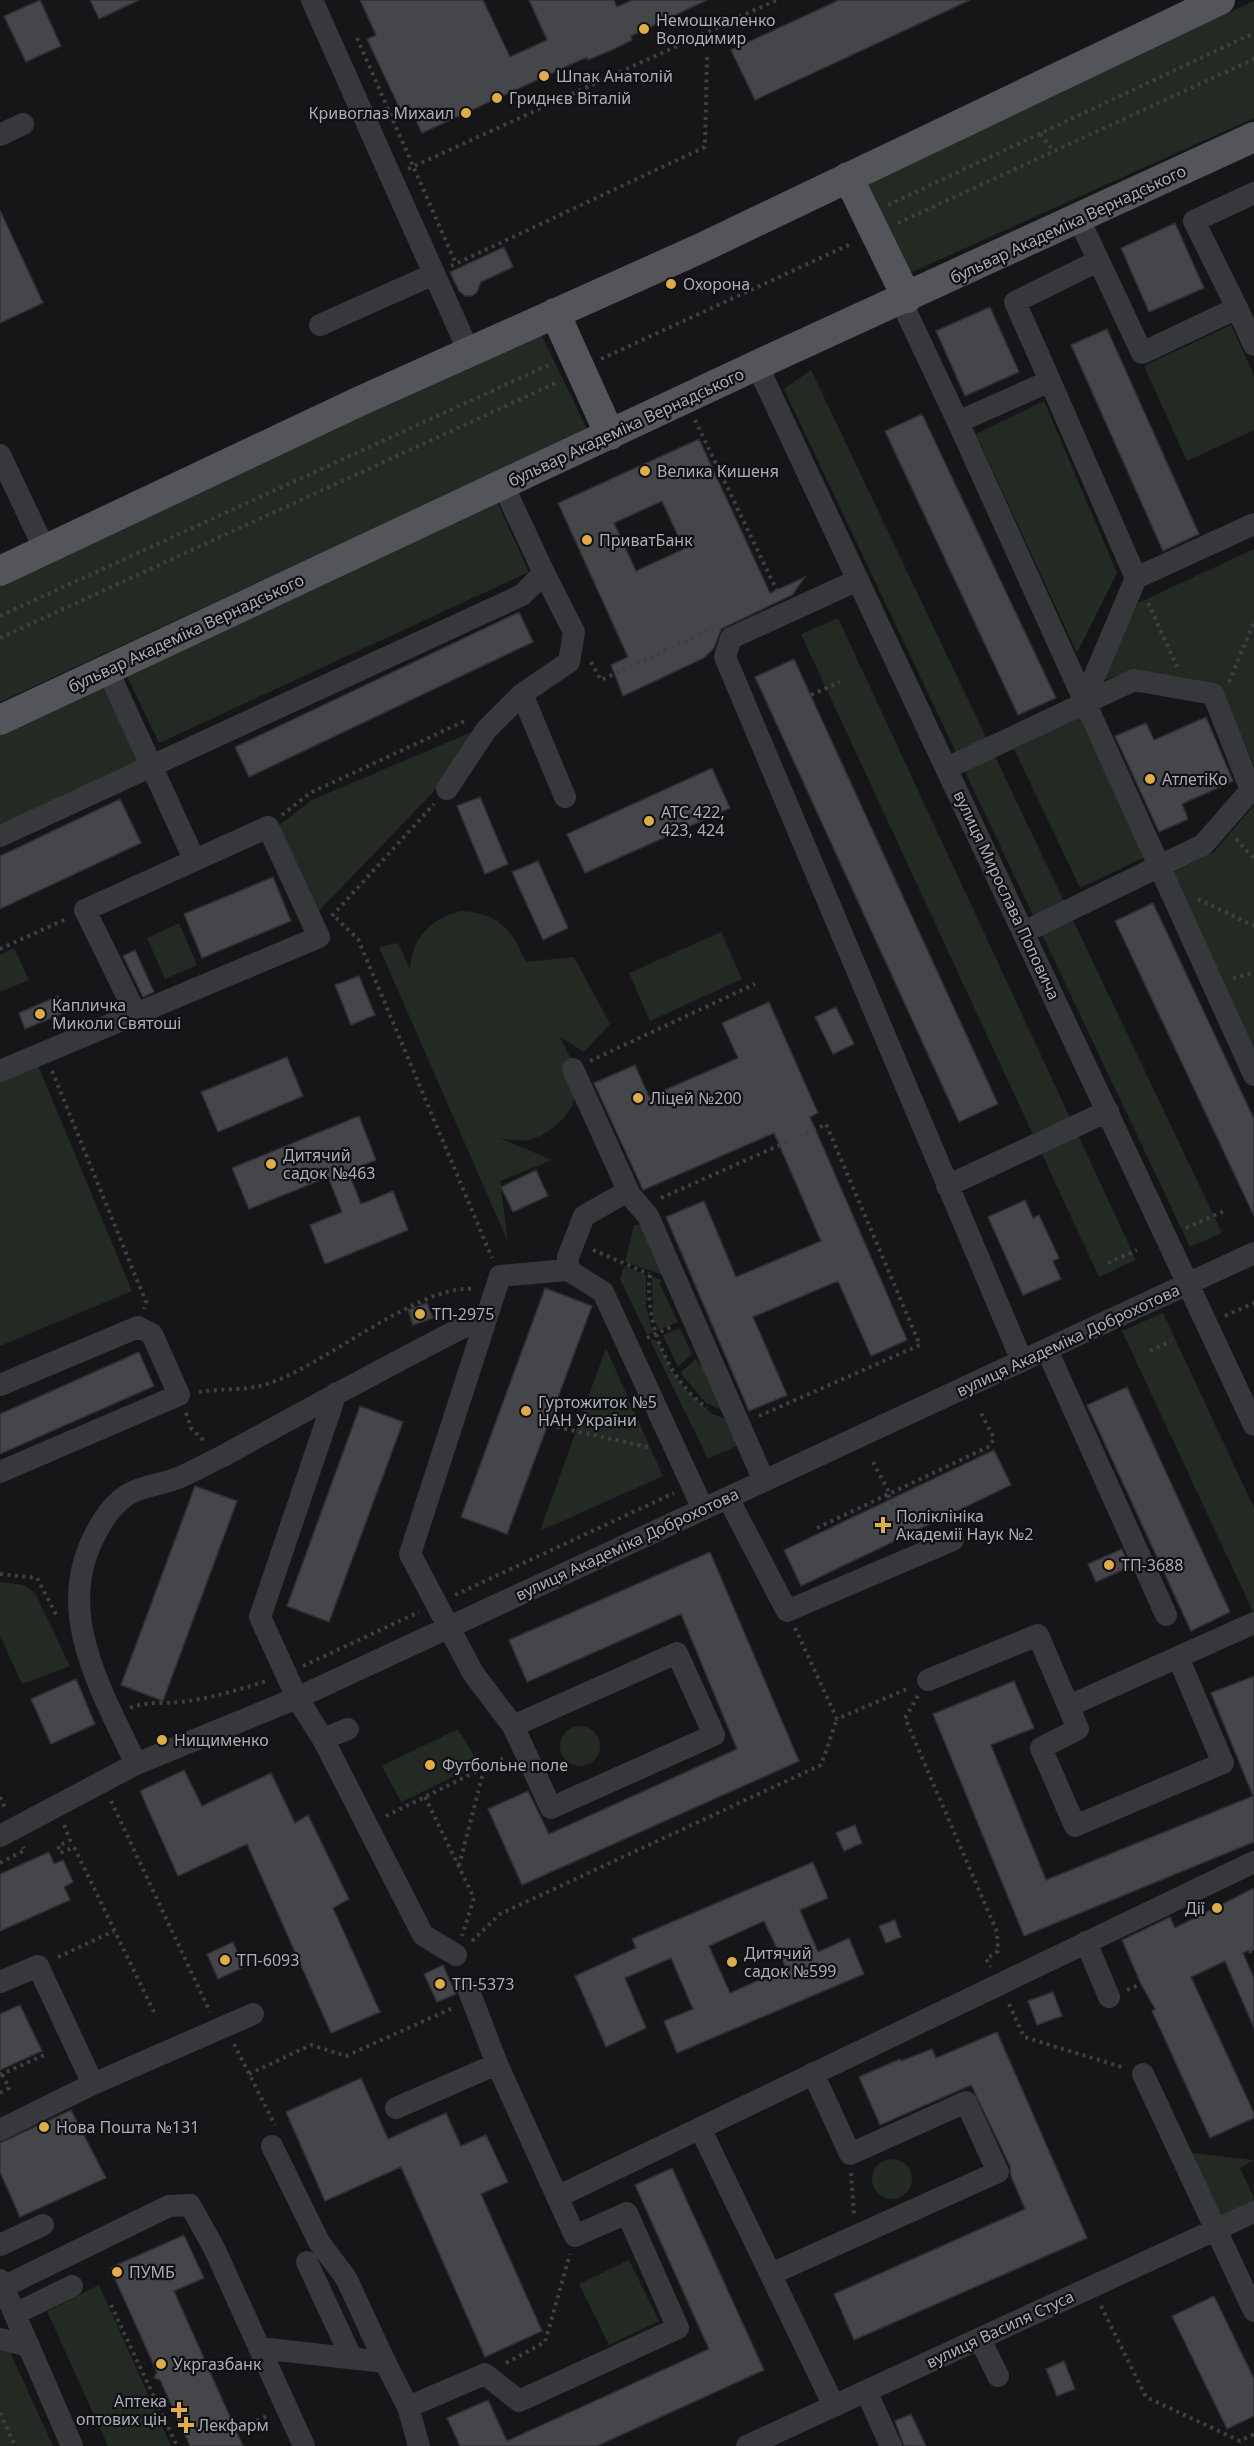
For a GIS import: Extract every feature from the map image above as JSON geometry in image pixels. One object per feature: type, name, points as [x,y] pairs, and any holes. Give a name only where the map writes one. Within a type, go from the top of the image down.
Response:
[{"type":"main road","points":[[0,572],[470,352],[699,249],[1220,0]]},
{"type":"main road","name":"бульвар Академіка Вернадського","points":[[0,720],[758,365],[904,300],[1254,137]]},
{"type":"main road","points":[[848,177],[904,300]]},
{"type":"main road","points":[[555,313],[610,435]]},
{"type":"street","points":[[312,0],[470,352]]},
{"type":"street","points":[[0,135],[22,124]]},
{"type":"street","points":[[1254,194],[1194,221],[1254,345]]},
{"type":"street","points":[[1078,219],[1142,353],[1237,308]]},
{"type":"street","points":[[1098,261],[1015,302],[1136,578]]},
{"type":"street","points":[[320,325],[435,274]]},
{"type":"street","points":[[904,300],[1254,1075]]},
{"type":"street","name":"вулиця Мирослава Поповича","points":[[758,365],[1253,1421]]},
{"type":"street","points":[[958,422],[1050,381]]},
{"type":"street","points":[[0,455],[45,550]]},
{"type":"street","points":[[447,789],[486,730],[522,694],[569,662],[574,632],[503,485]]},
{"type":"street","points":[[1084,701],[1136,578],[1254,524]]},
{"type":"street","points":[[0,836],[522,595],[544,573]]},
{"type":"street","points":[[858,579],[731,638],[725,657],[1022,1361]]},
{"type":"street","points":[[107,669],[194,859]]},
{"type":"street","points":[[947,768],[1084,701],[1134,680],[1214,694],[1251,790],[1203,845],[1163,875],[1024,932]]},
{"type":"street","points":[[522,694],[565,797]]},
{"type":"street","points":[[0,1071],[136,1014],[286,960],[319,937],[324,923],[267,827],[85,910],[136,1014]]},
{"type":"street","points":[[573,1069],[634,1199],[648,1216],[764,1480]]},
{"type":"street","points":[[947,1186],[1108,1111]]},
{"type":"street","points":[[568,1270],[568,1257],[584,1216],[634,1199]]},
{"type":"street","name":"вулиця Академіка Доброхотова","points":[[0,1836],[136,1764],[297,1698],[1254,1253]]},
{"type":"street","points":[[513,1726],[677,1653],[714,1735],[551,1808],[513,1726],[470,1674],[449,1627],[410,1554],[500,1276],[568,1270],[603,1292],[630,1346],[703,1509]]},
{"type":"street","points":[[136,1764],[99,1684],[80,1624],[77,1593],[82,1563],[111,1507],[128,1494],[188,1473],[487,1315]]},
{"type":"street","points":[[0,1385],[138,1327],[152,1334],[179,1395],[0,1472]]},
{"type":"street","points":[[1047,1350],[1166,1615]]},
{"type":"street","points":[[336,1393],[260,1617],[297,1698],[323,1739],[423,1935],[456,1955]]},
{"type":"street","points":[[728,1497],[787,1611],[953,1540]]},
{"type":"street","points":[[1068,1706],[1254,1623]]},
{"type":"street","points":[[928,1680],[1038,1635],[1078,1729],[1041,1748],[1075,1826],[1223,1763],[1178,1657]]},
{"type":"street","points":[[323,1739],[348,1729]]},
{"type":"street","points":[[557,2197],[813,2073],[997,1979],[1086,1942],[1254,1862]]},
{"type":"street","points":[[1086,1942],[1110,1997]]},
{"type":"street","points":[[0,1982],[38,1966],[93,2084]]},
{"type":"street","points":[[408,2407],[485,2374],[519,2402],[678,2328],[627,2213],[575,2236],[497,2064],[470,1995]]},
{"type":"street","points":[[0,2130],[93,2084],[253,2014]]},
{"type":"street","points":[[396,2108],[497,2064]]},
{"type":"street","points":[[771,2274],[998,2172],[966,2102],[850,2154],[813,2073]]},
{"type":"street","points":[[1143,2074],[1218,2228],[1221,2245],[1254,2311]]},
{"type":"street","points":[[700,2128],[834,2406]]},
{"type":"street","points":[[272,2146],[320,2242],[346,2278],[408,2407],[419,2446]]},
{"type":"street","points":[[72,2446],[2,2284],[169,2206],[190,2205],[214,2248],[304,2446]]},
{"type":"street","name":"вулиця Василя Стуса","points":[[747,2446],[1254,2212]]},
{"type":"street","points":[[0,2245],[43,2225]]},
{"type":"street","points":[[307,2262],[351,2357]]},
{"type":"street","points":[[15,2314],[72,2286]]},
{"type":"street","points":[[0,2339],[29,2346]]},
{"type":"street","points":[[981,2339],[998,2376]]},
{"type":"street","points":[[259,2348],[385,2362]]},
{"type":"street","points":[[866,2391],[891,2446]]},
{"type":"path","points":[[739,17],[777,0]]},
{"type":"path","points":[[391,177],[725,24]]},
{"type":"path","points":[[877,210],[1254,33]]},
{"type":"path","points":[[357,38],[456,264]]},
{"type":"path","points":[[435,274],[705,147],[707,56]]},
{"type":"path","points":[[897,223],[1254,59]]},
{"type":"path","points":[[1040,134],[1054,151]]},
{"type":"path","points":[[593,364],[859,241]]},
{"type":"path","points":[[0,615],[564,358]]},
{"type":"path","points":[[0,638],[565,379]]},
{"type":"path","points":[[692,415],[781,598],[770,603]]},
{"type":"path","points":[[1136,578],[1187,690]]},
{"type":"path","points":[[1218,707],[1254,621]]},
{"type":"path","points":[[574,632],[601,680],[718,626]]},
{"type":"path","points":[[811,696],[840,682]]},
{"type":"path","points":[[267,827],[310,793],[469,719]]},
{"type":"path","points":[[447,789],[324,923],[357,939],[500,1276]]},
{"type":"path","points":[[1163,875],[1254,926]]},
{"type":"path","points":[[0,949],[85,910]]},
{"type":"path","points":[[573,1069],[755,984]]},
{"type":"path","points":[[45,1052],[146,1302],[138,1327]]},
{"type":"path","points":[[650,1274],[648,1304],[657,1333],[677,1375],[688,1390],[711,1410],[738,1421],[920,1345],[826,1124],[801,1136]]},
{"type":"path","points":[[634,1199],[791,1140]]},
{"type":"path","points":[[1186,1228],[1224,1211]]},
{"type":"path","points":[[573,1242],[650,1274],[676,1280]]},
{"type":"path","points":[[1108,1263],[1137,1250]]},
{"type":"path","points":[[179,1395],[266,1385],[445,1292],[458,1287],[473,1289]]},
{"type":"path","points":[[1220,1319],[1254,1303]]},
{"type":"path","points":[[630,1346],[693,1318]]},
{"type":"path","points":[[1150,1351],[1171,1341]]},
{"type":"path","points":[[817,1528],[889,1494],[915,1485],[990,1446],[994,1437],[980,1411]]},
{"type":"path","points":[[557,1427],[676,1453]]},
{"type":"path","points":[[873,1462],[894,1506],[901,1503]]},
{"type":"path","points":[[0,1574],[38,1578],[62,1625]]},
{"type":"path","points":[[456,1955],[501,1914],[821,1765],[837,1719],[787,1611]]},
{"type":"path","points":[[837,1719],[928,1680]]},
{"type":"path","points":[[928,1680],[905,1718],[997,1932],[998,1951],[986,1959],[1024,2037],[1143,2074]]},
{"type":"path","points":[[367,1825],[524,1749]]},
{"type":"path","points":[[459,1867],[484,1768]]},
{"type":"path","points":[[425,1797],[474,1898],[456,1955]]},
{"type":"path","points":[[61,1819],[70,1840],[58,1846],[60,1853],[74,1847],[154,2012]]},
{"type":"path","points":[[38,1966],[114,1931]]},
{"type":"path","points":[[249,2074],[311,2045],[346,2056],[470,1995]]},
{"type":"path","points":[[0,2093],[9,2088],[1,2074],[44,2055]]},
{"type":"path","points":[[844,2219],[854,2214],[850,2154]]},
{"type":"path","points":[[485,2374],[545,2342],[575,2236]]},
{"type":"path","points":[[1093,2286],[1146,2397],[1240,2441],[1254,2434]]},
{"type":"path","points":[[111,2305],[177,2446]]},
{"type":"path","points":[[236,2430],[286,2407]]},
{"type":"path","points":[[0,2413],[15,2446]]},
{"type":"shaded area","points":[[1254,1],[1254,118],[910,273],[866,179]]},
{"type":"shaded area","points":[[1231,325],[1254,375],[1254,430],[1187,461],[1144,366]]},
{"type":"shaded area","points":[[539,330],[587,429],[0,702],[0,580]]},
{"type":"shaded area","points":[[811,370],[1222,1233],[1190,1247],[784,389]]},
{"type":"shaded area","points":[[1044,401],[1117,573],[1077,653],[976,434]]},
{"type":"shaded area","points":[[495,498],[529,572],[159,743],[124,670]]},
{"type":"shaded area","points":[[1254,549],[1254,765],[1219,686],[1133,671],[1101,681],[1138,603]]},
{"type":"shaded area","points":[[838,618],[1136,1260],[1099,1277],[801,634]]},
{"type":"shaded area","points":[[98,677],[139,760],[0,824],[0,723]]},
{"type":"shaded area","points":[[1080,717],[1147,856],[1080,888],[1014,749]]},
{"type":"shaded area","points":[[472,732],[439,786],[317,913],[278,826],[312,800]]},
{"type":"shaded area","points":[[1254,805],[1254,1058],[1170,874],[1214,852]]},
{"type":"shaded area","points":[[460,911],[484,915],[502,924],[515,940],[526,962],[574,957],[610,1024],[584,1052],[560,1037],[574,1066],[578,1086],[572,1106],[559,1123],[532,1139],[520,1141],[500,1138],[552,1160],[500,1181],[508,1242],[379,947],[398,943],[410,969],[415,948],[425,931],[440,919]]},
{"type":"shaded area","points":[[179,923],[197,965],[165,979],[147,938]]},
{"type":"shaded area","points":[[721,932],[742,979],[650,1021],[629,973]]},
{"type":"shaded area","points":[[14,948],[29,980],[0,992],[0,955]]},
{"type":"shaded area","points":[[37,1063],[132,1291],[0,1346],[0,1079]]},
{"type":"shaded area","points":[[644,1224],[666,1276],[625,1262],[634,1225]]},
{"type":"shaded area","points":[[624,1266],[646,1275],[646,1307],[653,1332],[647,1335],[620,1279]]},
{"type":"shaded area","points":[[652,1277],[663,1281],[659,1283],[678,1322],[659,1330],[653,1318]]},
{"type":"shaded area","points":[[1163,1313],[1254,1508],[1254,1614],[1122,1331]]},
{"type":"shaded area","points":[[680,1328],[692,1354],[678,1367],[663,1335]]},
{"type":"shaded area","points":[[650,1340],[658,1341],[671,1369],[686,1390],[711,1413],[726,1419],[745,1442],[708,1459]]},
{"type":"shaded area","points":[[606,1348],[663,1476],[540,1531]]},
{"type":"shaded area","points":[[696,1359],[719,1387],[733,1415],[706,1403],[682,1375],[681,1372]]},
{"type":"shaded area","points":[[0,1582],[24,1585],[35,1593],[70,1666],[22,1684],[0,1636]]},
{"type":"shaded area","points":[[580,1726],[588,1727],[594,1732],[599,1738],[599,1754],[594,1760],[588,1765],[580,1766],[572,1765],[566,1760],[561,1754],[560,1746],[561,1738],[566,1732],[572,1727]]},
{"type":"shaded area","name":"Футбольне поле","points":[[458,1729],[479,1764],[401,1802],[382,1766]]},
{"type":"shaded area","points":[[1183,2152],[1254,2160],[1240,2168],[1254,2198],[1254,2204],[1223,2218]]},
{"type":"shaded area","points":[[892,2159],[900,2160],[906,2165],[911,2171],[911,2187],[906,2193],[900,2198],[892,2199],[884,2198],[878,2193],[873,2187],[872,2179],[873,2171],[878,2165],[884,2160]]},
{"type":"shaded area","points":[[629,2260],[659,2321],[609,2345],[579,2284]]},
{"type":"shaded area","points":[[99,2285],[171,2446],[108,2446],[47,2311]]},
{"type":"shaded area","points":[[0,2330],[53,2446],[0,2446]]},
{"type":"building","points":[[40,0],[61,46],[26,62],[4,16]]},
{"type":"building","points":[[90,0],[139,0],[99,19]]},
{"type":"building","points":[[360,0],[483,0],[510,57],[547,40],[529,0],[614,0],[617,7],[632,0],[707,0],[631,36],[632,40],[614,49],[588,60],[587,57],[422,133],[409,105],[400,109],[367,39],[376,35]]},
{"type":"building","points":[[839,0],[970,0],[755,100],[731,50]]},
{"type":"building","points":[[0,210],[43,303],[0,323]]},
{"type":"building","points":[[1175,223],[1204,288],[1149,312],[1121,248]]},
{"type":"building","points":[[504,247],[513,267],[481,282],[477,292],[472,296],[465,296],[459,291],[450,272]]},
{"type":"building","points":[[990,307],[1019,372],[965,396],[936,331]]},
{"type":"building","points":[[1107,329],[1199,534],[1163,551],[1071,345]]},
{"type":"building","points":[[922,414],[1056,698],[1018,715],[885,431]]},
{"type":"building","points":[[699,439],[770,593],[805,577],[792,595],[721,629],[714,648],[704,658],[623,696],[611,665],[628,657],[558,503]],"holes":[[[662,501],[684,549],[636,571],[614,523]]]},
{"type":"building","points":[[519,612],[533,642],[249,777],[235,747]]},
{"type":"building","points":[[794,659],[998,1104],[959,1122],[755,677]]},
{"type":"building","points":[[1206,717],[1233,781],[1182,804],[1188,819],[1159,832],[1115,736],[1146,723],[1154,740]]},
{"type":"building","name":"АТС 422, 423, 424","points":[[712,768],[730,808],[585,873],[567,834]]},
{"type":"building","points":[[480,797],[508,864],[485,874],[457,806]]},
{"type":"building","points":[[120,799],[141,843],[0,909],[0,856]]},
{"type":"building","points":[[538,861],[568,928],[543,940],[512,872]]},
{"type":"building","points":[[273,877],[291,921],[202,958],[184,914]]},
{"type":"building","points":[[1153,903],[1254,1119],[1254,1216],[1115,921]]},
{"type":"building","points":[[135,950],[154,992],[143,997],[123,956]]},
{"type":"building","points":[[359,976],[375,1015],[351,1025],[335,985]]},
{"type":"building","name":"Капличка Миколи Святоші","points":[[58,996],[66,1012],[25,1029],[19,1013]]},
{"type":"building","points":[[769,1002],[818,1113],[810,1117],[907,1340],[871,1356],[838,1281],[753,1317],[787,1395],[749,1411],[666,1217],[704,1201],[736,1277],[821,1241],[774,1133],[643,1190],[594,1083],[635,1065],[649,1097],[738,1058],[722,1023]]},
{"type":"building","points":[[836,1007],[854,1044],[833,1054],[815,1017]]},
{"type":"building","points":[[287,1057],[303,1096],[218,1132],[201,1092]]},
{"type":"building","points":[[359,1116],[376,1160],[348,1171],[361,1204],[393,1191],[408,1230],[325,1264],[310,1225],[342,1212],[328,1177],[249,1209],[232,1168]]},
{"type":"building","points":[[536,1170],[548,1196],[513,1212],[501,1187]]},
{"type":"building","points":[[1025,1200],[1033,1218],[1039,1215],[1059,1258],[1053,1261],[1061,1279],[1023,1295],[988,1217]]},
{"type":"building","name":"Гуртожиток №5 НАН України","points":[[545,1288],[592,1306],[507,1534],[461,1517]]},
{"type":"building","name":"ТП-2975","points":[[427,1303],[433,1318],[413,1325],[408,1310]]},
{"type":"building","points":[[139,1352],[154,1386],[0,1454],[0,1414]]},
{"type":"building","points":[[1127,1387],[1230,1612],[1191,1631],[1087,1405]]},
{"type":"building","points":[[360,1406],[403,1422],[329,1622],[287,1606]]},
{"type":"building","name":"Поліклініка Академії Наук №2","points":[[994,1450],[1011,1485],[801,1586],[784,1550]]},
{"type":"building","points":[[195,1486],[237,1501],[163,1701],[121,1685]]},
{"type":"building","name":"ТП-3688","points":[[1122,1549],[1129,1567],[1096,1582],[1088,1564]]},
{"type":"building","points":[[710,1552],[799,1761],[522,1885],[488,1809],[528,1791],[549,1834],[737,1749],[681,1614],[527,1682],[509,1640]]},
{"type":"building","points":[[1254,1676],[1254,1842],[1024,1936],[933,1714],[1014,1681],[1034,1728],[991,1745],[1046,1880],[1253,1796],[1211,1693]]},
{"type":"building","points":[[76,1679],[95,1724],[51,1744],[31,1699]]},
{"type":"building","points":[[184,1770],[202,1806],[271,1773],[295,1823],[308,1815],[349,1899],[333,1908],[380,2012],[331,2033],[247,1844],[178,1876],[140,1791]]},
{"type":"building","points":[[855,1825],[862,1843],[844,1851],[836,1833]]},
{"type":"building","points":[[49,1852],[54,1864],[63,1860],[73,1882],[64,1887],[70,1900],[0,1931],[0,1874]]},
{"type":"building","points":[[813,1862],[828,1898],[800,1910],[818,1952],[849,1938],[864,1974],[677,2053],[664,2021],[693,2009],[671,1958],[625,1978],[646,2028],[606,2047],[575,1976],[636,1948],[632,1939]],"holes":[[[764,1921],[786,1968],[730,1993],[709,1946]]]},
{"type":"building","points":[[1254,1888],[1254,1948],[1243,1953],[1254,1978],[1254,2028],[1225,1961],[1191,1977],[1254,2113],[1254,2118],[1210,2138],[1152,2011],[1155,2009],[1141,1984],[1122,1940],[1170,1917],[1175,1928]]},
{"type":"building","points":[[895,1920],[901,1937],[886,1943],[879,1926]]},
{"type":"building","name":"ТП-6093","points":[[233,1942],[244,1967],[218,1979],[207,1954]]},
{"type":"building","name":"ТП-5373","points":[[443,1965],[456,1994],[437,2002],[424,1974]]},
{"type":"building","points":[[1053,1992],[1062,2016],[1037,2025],[1028,2001]]},
{"type":"building","points":[[20,2005],[42,2051],[0,2070],[0,2014]]},
{"type":"building","points":[[997,2032],[1087,2238],[854,2340],[834,2294],[1025,2209],[1011,2176],[1010,2166],[971,2085],[880,2125],[859,2077],[900,2059],[901,2061],[932,2049],[936,2058]]},
{"type":"building","points":[[361,2078],[388,2139],[446,2113],[461,2146],[486,2135],[508,2182],[481,2194],[542,2331],[485,2357],[401,2167],[325,2201],[286,2112]]},
{"type":"building","points":[[71,2110],[106,2178],[20,2217],[0,2172],[0,2143]]},
{"type":"building","points":[[672,2168],[764,2370],[597,2446],[460,2446],[447,2418],[488,2400],[507,2441],[709,2349],[635,2185]]},
{"type":"building","points":[[184,2235],[204,2278],[174,2291],[243,2446],[190,2446],[160,2380],[154,2378],[157,2372],[110,2268]]},
{"type":"building","points":[[1214,2296],[1254,2379],[1254,2416],[1227,2429],[1172,2316]]},
{"type":"building","points":[[1064,2361],[1075,2389],[1057,2396],[1046,2369]]},
{"type":"building","points":[[911,2414],[926,2446],[904,2446],[895,2421]]},
{"type":"place","name":"Немошкаленко Володимир","points":[[644,29]]},
{"type":"place","name":"Шпак Анатолій","points":[[544,76]]},
{"type":"place","name":"Гриднєв Віталій","points":[[497,98]]},
{"type":"place","name":"Кривоглаз Михаил","points":[[466,113]]},
{"type":"place","name":"Охорона","points":[[671,284]]},
{"type":"place","name":"Велика Кишеня","points":[[645,471]]},
{"type":"place","name":"ПриватБанк","points":[[587,540]]},
{"type":"place","name":"АтлетіКо","points":[[1150,779]]},
{"type":"place","name":"АТС 422, 423, 424","points":[[649,821]]},
{"type":"place","name":"Капличка Миколи Святоші","points":[[40,1014]]},
{"type":"place","name":"Ліцей №200","points":[[638,1098]]},
{"type":"place","name":"Дитячий садок №463","points":[[271,1164]]},
{"type":"place","name":"ТП-2975","points":[[420,1314]]},
{"type":"place","name":"Гуртожиток №5 НАН України","points":[[526,1411]]},
{"type":"place","name":"Поліклініка Академії Наук №2","points":[[883,1525]]},
{"type":"place","name":"ТП-3688","points":[[1109,1565]]},
{"type":"place","name":"Нищименко","points":[[162,1740]]},
{"type":"place","name":"Футбольне поле","points":[[430,1765]]},
{"type":"place","name":"Дії","points":[[1217,1908]]},
{"type":"place","name":"ТП-6093","points":[[225,1960]]},
{"type":"place","name":"Дитячий садок №599","points":[[732,1962]]},
{"type":"place","name":"ТП-5373","points":[[440,1984]]},
{"type":"place","name":"Нова Пошта №131","points":[[44,2127]]},
{"type":"place","name":"ПУМБ","points":[[117,2272]]},
{"type":"place","name":"Укргазбанк","points":[[161,2364]]},
{"type":"place","name":"Аптека оптових цін","points":[[179,2410]]},
{"type":"place","name":"Лекфарм","points":[[186,2425]]}]
